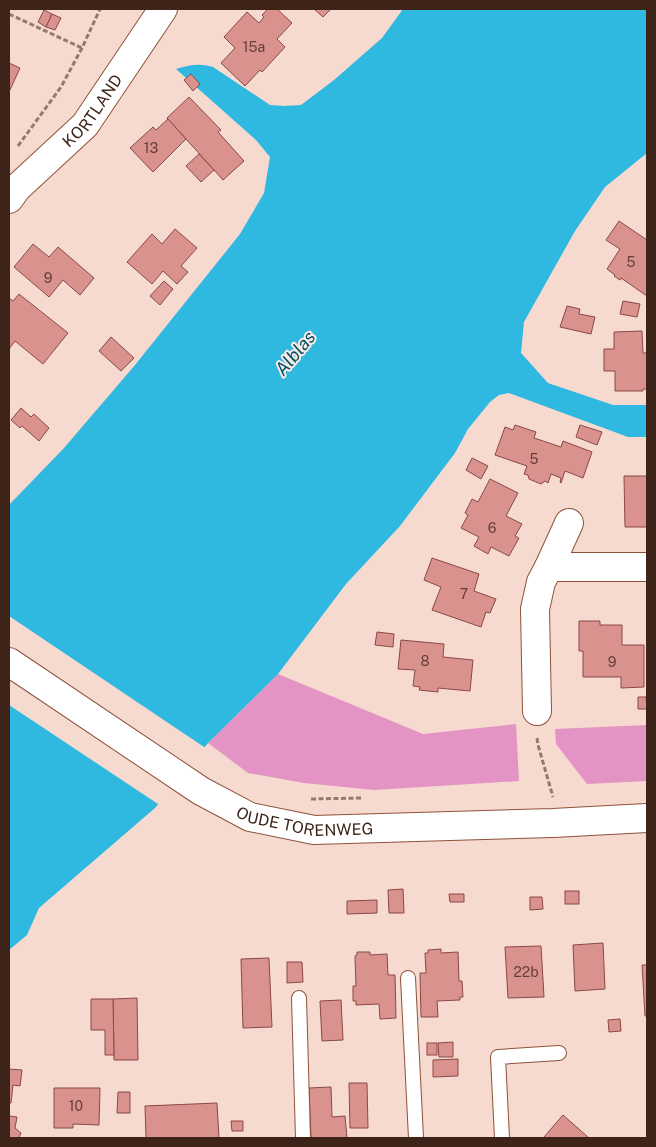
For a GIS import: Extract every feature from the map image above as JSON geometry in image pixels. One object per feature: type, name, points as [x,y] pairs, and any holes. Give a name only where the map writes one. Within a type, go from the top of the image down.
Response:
[{"type":"street","name":"KORTLAND","points":[[14,185],[85,125],[163,9]]},
{"type":"street","points":[[537,711],[535,609],[541,582],[569,522]]},
{"type":"street","points":[[549,567],[647,567]]},
{"type":"street","name":"OUDE TORENWEG","points":[[9,662],[201,791],[250,817],[314,830],[553,823],[647,818]]},
{"type":"lane","points":[[408,978],[416,1138]]},
{"type":"lane","points":[[299,998],[303,1138]]},
{"type":"lane","points":[[502,1138],[498,1057],[559,1053]]},
{"type":"path","points":[[14,151],[61,87],[100,9]]},
{"type":"path","points":[[9,14],[82,48]]},
{"type":"path","points":[[537,711],[538,744],[553,795],[553,823]]},
{"type":"path","points":[[543,795],[553,795]]},
{"type":"path","name":"OUDE TORENWEG","points":[[310,799],[368,798]]},
{"type":"shaded area","points":[[278,674],[423,734],[516,724],[519,781],[374,790],[304,783],[248,773],[208,743]]},
{"type":"shaded area","points":[[647,725],[647,781],[587,784],[556,744],[555,729]]},
{"type":"water","name":"Alblas","points":[[403,9],[647,9],[647,153],[605,187],[575,231],[524,322],[521,353],[548,383],[613,405],[647,405],[647,437],[628,437],[509,393],[499,395],[490,402],[468,429],[455,453],[400,526],[346,584],[278,674],[208,743],[155,808],[39,908],[27,935],[9,950],[9,505],[64,448],[135,365],[240,234],[264,193],[270,157],[256,140],[176,69],[194,65],[213,67],[270,105],[301,105],[334,80],[382,38]]},
{"type":"pier","points":[[9,616],[207,749],[161,806],[9,705]]},
{"type":"building","points":[[268,9],[277,9],[292,23],[277,39],[285,47],[262,72],[260,70],[245,86],[221,63],[235,48],[224,37],[247,12],[259,23],[264,17],[262,15]]},
{"type":"building","points":[[314,9],[331,9],[323,17]]},
{"type":"building","points":[[44,10],[52,14],[46,27],[38,22]]},
{"type":"building","points":[[52,14],[61,18],[55,30],[46,27]]},
{"type":"building","points":[[9,63],[20,68],[9,92]]},
{"type":"building","points":[[191,74],[200,84],[193,91],[184,80]]},
{"type":"building","points":[[189,97],[221,130],[218,132],[244,161],[223,180],[167,118]]},
{"type":"building","points":[[168,119],[186,139],[153,172],[130,148],[153,127],[156,130]]},
{"type":"building","points":[[199,154],[214,170],[201,182],[186,166]]},
{"type":"building","points":[[619,221],[647,240],[647,296],[621,278],[620,280],[614,276],[607,269],[620,249],[606,240]]},
{"type":"building","points":[[175,229],[197,248],[181,266],[188,272],[177,284],[163,271],[152,284],[127,262],[152,234],[162,244]]},
{"type":"building","points":[[33,244],[49,257],[58,247],[94,278],[80,295],[63,280],[49,297],[14,267]]},
{"type":"building","points":[[164,281],[173,289],[160,305],[150,296]]},
{"type":"building","points":[[19,294],[68,333],[43,364],[15,341],[9,349],[9,298],[13,301]]},
{"type":"building","points":[[623,301],[640,304],[637,317],[620,314]]},
{"type":"building","points":[[567,306],[580,309],[579,314],[595,317],[591,334],[560,327]]},
{"type":"building","points":[[642,331],[643,353],[647,353],[647,389],[643,389],[643,391],[615,391],[615,371],[604,371],[604,349],[614,349],[614,332]]},
{"type":"building","points":[[111,337],[134,358],[121,371],[99,351]]},
{"type":"building","points":[[21,408],[31,417],[34,414],[49,428],[39,441],[22,426],[20,428],[11,420]]},
{"type":"building","points":[[515,425],[536,432],[534,438],[561,447],[563,441],[592,452],[583,478],[565,471],[561,483],[561,478],[551,474],[548,483],[545,481],[541,484],[529,479],[528,475],[524,474],[527,466],[495,455],[505,427],[513,430]]},
{"type":"building","points":[[580,425],[602,432],[597,445],[576,437]]},
{"type":"building","points":[[472,458],[488,466],[481,479],[466,470]]},
{"type":"building","points":[[624,476],[647,476],[647,527],[625,527]]},
{"type":"building","points":[[490,479],[518,493],[506,516],[522,524],[515,536],[519,538],[509,556],[491,547],[488,554],[474,546],[479,537],[461,528],[468,515],[465,513],[472,499],[478,502]]},
{"type":"building","points":[[432,558],[479,574],[474,591],[496,599],[490,613],[486,612],[481,627],[432,610],[441,587],[424,580]]},
{"type":"building","points":[[579,621],[600,621],[600,625],[622,625],[622,645],[644,645],[644,687],[621,688],[621,677],[583,677],[583,651],[579,651]]},
{"type":"building","points":[[377,632],[394,634],[393,647],[375,645]]},
{"type":"building","points":[[401,640],[444,644],[443,657],[473,660],[470,691],[438,688],[438,692],[419,690],[420,687],[413,686],[415,670],[398,669]]},
{"type":"building","points":[[638,697],[646,697],[647,709],[638,709]]},
{"type":"building","points":[[403,889],[404,913],[389,913],[388,890]]},
{"type":"building","points":[[565,891],[579,891],[579,904],[565,904]]},
{"type":"building","points":[[449,894],[464,894],[464,902],[450,902]]},
{"type":"building","points":[[530,897],[542,897],[543,909],[530,910]]},
{"type":"building","points":[[377,900],[377,913],[347,914],[347,901]]},
{"type":"building","points":[[603,943],[605,989],[575,991],[573,945]]},
{"type":"building","points":[[541,946],[544,997],[508,998],[505,947]]},
{"type":"building","points":[[441,949],[441,953],[458,952],[459,981],[462,981],[463,997],[460,997],[460,1000],[437,1001],[438,1017],[421,1017],[420,973],[426,973],[425,953],[428,953],[428,950]]},
{"type":"building","points":[[357,952],[370,952],[370,955],[387,954],[388,975],[395,975],[396,1018],[380,1019],[379,1004],[356,1005],[356,1001],[353,1001],[353,986],[356,986],[355,956]]},
{"type":"building","points":[[269,958],[272,1027],[243,1028],[241,959]]},
{"type":"building","points":[[287,962],[302,962],[303,982],[287,983]]},
{"type":"building","points":[[642,965],[647,965],[647,1016],[645,1016]]},
{"type":"building","points":[[137,998],[138,1060],[114,1060],[113,999]]},
{"type":"building","points":[[91,999],[113,999],[114,1055],[105,1055],[105,1030],[91,1030]]},
{"type":"building","points":[[341,1000],[343,1040],[322,1041],[320,1001]]},
{"type":"building","points":[[620,1019],[621,1031],[609,1032],[608,1020]]},
{"type":"building","points":[[453,1042],[453,1057],[439,1057],[438,1043]]},
{"type":"building","points":[[427,1043],[437,1043],[437,1055],[427,1055]]},
{"type":"building","points":[[458,1059],[458,1076],[433,1077],[433,1060]]},
{"type":"building","points":[[9,1069],[22,1070],[20,1086],[13,1085],[11,1103],[9,1103]]},
{"type":"building","points":[[349,1083],[367,1083],[368,1128],[350,1128]]},
{"type":"building","points":[[331,1087],[332,1117],[345,1116],[347,1138],[311,1138],[309,1088]]},
{"type":"building","points":[[54,1088],[100,1088],[99,1125],[73,1124],[73,1128],[54,1128]]},
{"type":"building","points":[[118,1092],[130,1092],[130,1113],[117,1113]]},
{"type":"building","points":[[217,1103],[219,1138],[146,1138],[145,1106]]},
{"type":"building","points":[[563,1115],[589,1138],[545,1138]]},
{"type":"building","points":[[9,1116],[17,1117],[15,1128],[21,1133],[19,1138],[9,1138]]},
{"type":"building","points":[[231,1121],[243,1121],[243,1131],[232,1131]]}]
